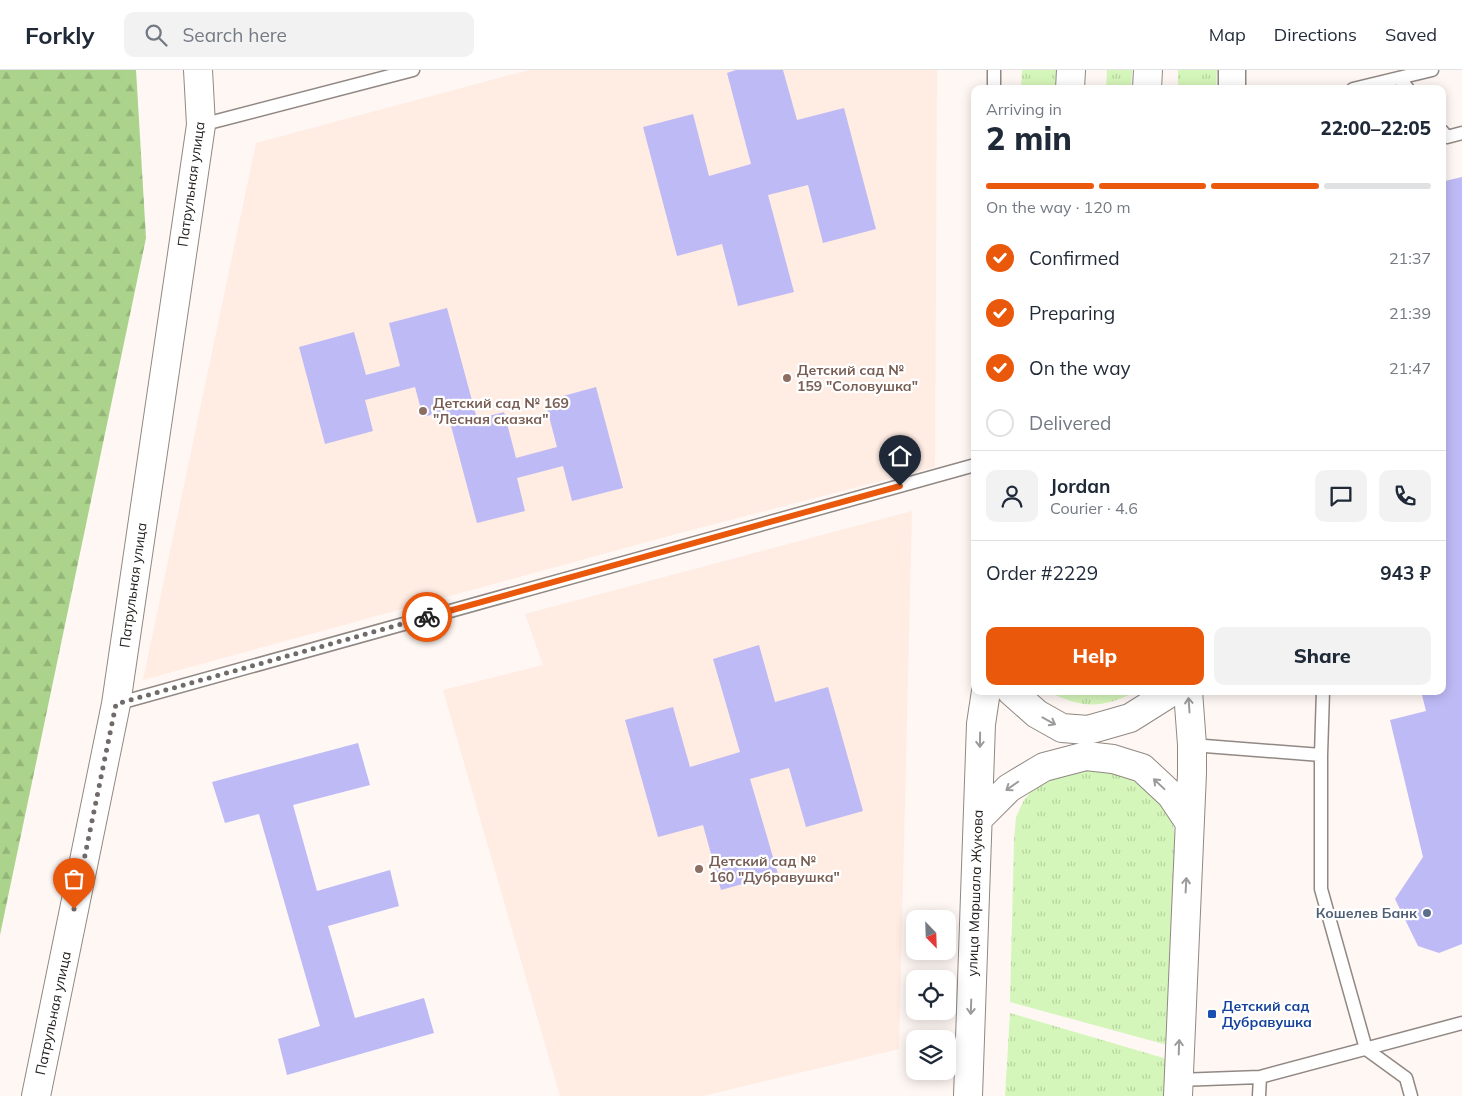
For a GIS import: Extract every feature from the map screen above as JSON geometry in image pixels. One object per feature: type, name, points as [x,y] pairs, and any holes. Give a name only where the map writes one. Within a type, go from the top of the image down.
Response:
[{"type":"main road","name":"Патрульная улица","points":[[36,1096],[116,704],[201,125],[198,70]]},
{"type":"main road","points":[[1070,85],[1071,70]]},
{"type":"main road","points":[[1147,85],[1148,70]]},
{"type":"main road","name":"улица Маршала Жукова","points":[[970,1091],[981,724],[985,695]]},
{"type":"main road","points":[[1016,695],[1037,714],[1062,728],[1088,730],[1130,718],[1166,695]]},
{"type":"main road","points":[[1178,1088],[1192,745],[1188,695]]},
{"type":"main road","points":[[978,819],[1009,788],[1037,771],[1044,767],[1086,756],[1112,759],[1142,768],[1171,795],[1189,822]]},
{"type":"street","points":[[1232,70],[1232,85]]},
{"type":"lane","points":[[201,125],[413,70]]},
{"type":"lane","points":[[994,70],[994,85]]},
{"type":"lane","points":[[1369,85],[1432,70]]},
{"type":"lane","points":[[1400,78],[1405,85]]},
{"type":"lane","points":[[1446,136],[1462,133]]},
{"type":"lane","points":[[116,704],[971,466]]},
{"type":"lane","points":[[1323,695],[1320,755],[1321,889],[1366,1049],[1406,1078],[1411,1096]]},
{"type":"lane","points":[[1192,745],[1320,755]]},
{"type":"lane","points":[[1178,1088],[1260,1077],[1462,1023]]},
{"type":"lane","points":[[1259,1096],[1260,1077]]},
{"type":"shaded area","points":[[529,70],[937,70],[935,467],[676,534],[143,680],[256,143]]},
{"type":"shaded area","name":"Детский сад № 160 \"Дубравушка\"","points":[[912,511],[899,1049],[703,1096],[560,1096],[443,690],[543,665],[525,614]]},
{"type":"green space","points":[[0,70],[136,70],[146,238],[0,935]]},
{"type":"green space","points":[[1022,70],[1056,70],[1055,85],[1021,85]]},
{"type":"green space","points":[[1107,70],[1132,70],[1131,85],[1106,85]]},
{"type":"green space","points":[[1178,70],[1217,70],[1216,85],[1178,85]]},
{"type":"green space","points":[[1056,695],[1128,695],[1102,704],[1082,704]]},
{"type":"green space","points":[[1101,763],[1155,789],[1172,821],[1176,841],[1167,1045],[1010,1002],[1016,817],[1024,800],[1038,784]]},
{"type":"green space","points":[[1010,1013],[1167,1059],[1165,1096],[1005,1096]]},
{"type":"building","points":[[736,70],[783,70],[797,120],[844,108],[876,229],[823,243],[808,185],[768,195],[794,292],[738,306],[722,244],[677,256],[643,127],[693,114],[709,176],[751,164],[727,73]]},
{"type":"building","points":[[1462,177],[1462,944],[1439,953],[1418,946],[1395,899],[1423,857],[1390,720],[1426,711],[1422,695],[1446,695],[1446,181]]},
{"type":"building","points":[[447,308],[477,419],[504,412],[516,458],[557,447],[545,401],[596,387],[623,488],[572,501],[563,466],[517,478],[525,511],[477,523],[447,411],[423,417],[415,387],[365,400],[373,431],[325,444],[299,347],[354,332],[366,375],[400,366],[389,323]]},
{"type":"building","points":[[759,645],[775,702],[828,687],[863,811],[806,827],[789,768],[750,779],[778,874],[721,890],[703,825],[658,837],[625,720],[673,707],[690,767],[740,752],[713,659]]},
{"type":"building","points":[[358,743],[370,785],[293,805],[317,891],[390,870],[399,906],[328,926],[355,1018],[424,998],[434,1033],[287,1075],[278,1039],[320,1026],[259,814],[225,823],[212,782]]},
{"type":"way so far","points":[[74,909],[116,704],[427,617]]},
{"type":"place","name":"Детский сад № 159 \"Соловушка\"","points":[[787,378]]},
{"type":"place","name":"Детский сад № 169 \"Лесная сказка\"","points":[[423,411]]},
{"type":"place","name":"Детский сад № 160 \"Дубравушка\"","points":[[699,869]]},
{"type":"place","name":"Кошелев Банк","points":[[1427,913]]},
{"type":"place","name":"Детский сад Дубравушка","points":[[1212,1014]]},
{"type":"route","points":[[427,617],[900,486]]}]
